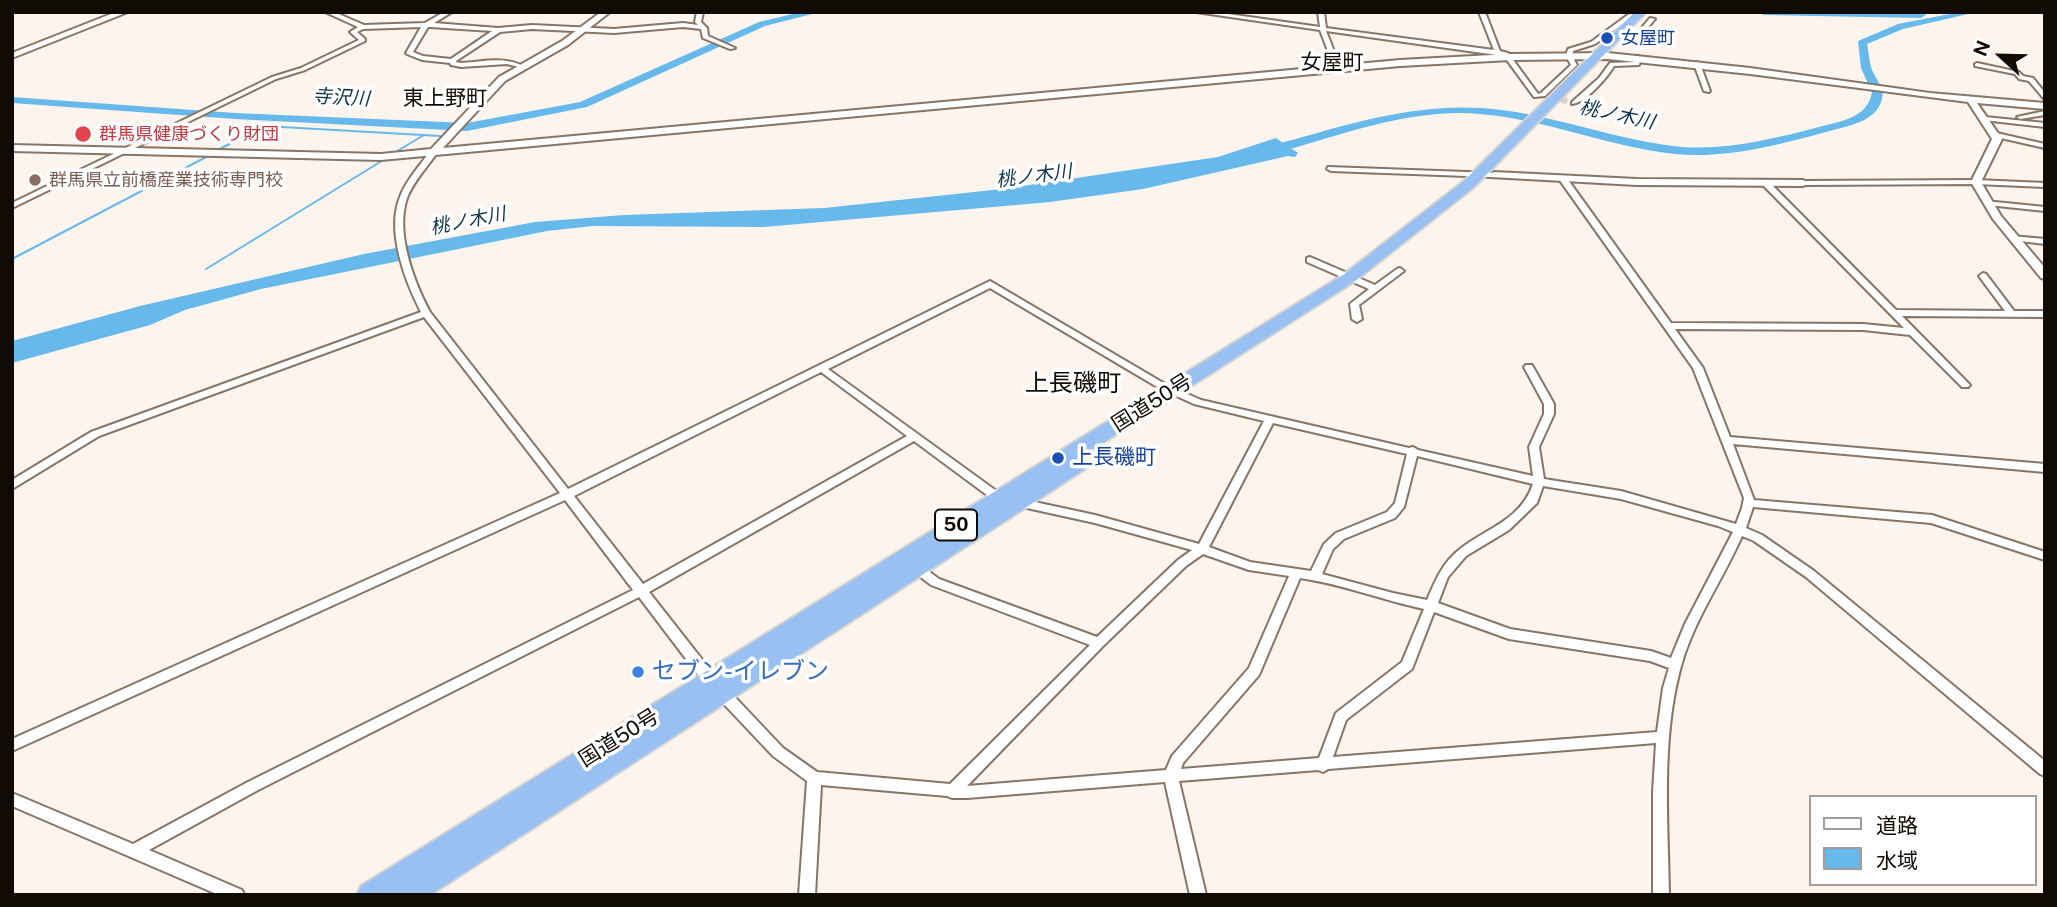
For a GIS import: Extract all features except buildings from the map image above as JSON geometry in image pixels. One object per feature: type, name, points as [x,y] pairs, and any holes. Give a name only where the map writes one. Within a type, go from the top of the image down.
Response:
[{"type":"highway","name":"国道50号","points":[[371,895],[715,686],[1178,394],[1362,283],[1447,218],[1485,175],[1643,14]]},
{"type":"highway","name":"国道50号","points":[[405,895],[715,686],[918,569],[1008,501]]},
{"type":"street","points":[[12,56],[124,12]]},
{"type":"street","points":[[328,12],[362,27],[425,26],[498,30],[532,27],[626,31],[683,25],[704,28]]},
{"type":"street","points":[[449,12],[425,26],[409,53],[422,58],[453,61],[498,30]]},
{"type":"street","points":[[606,12],[582,30],[502,79],[433,153],[402,202],[402,235],[407,275],[426,313],[715,686],[778,752],[814,778],[952,792],[1663,737]]},
{"type":"street","points":[[700,12],[698,22],[704,28],[708,40],[730,48]]},
{"type":"street","points":[[1199,12],[1498,53],[1510,57],[1536,96],[1543,95],[1574,65],[1569,54]]},
{"type":"street","points":[[1321,12],[1323,30],[1338,69]]},
{"type":"street","points":[[1482,12],[1498,53]]},
{"type":"street","points":[[1636,38],[1643,14]]},
{"type":"street","points":[[1569,54],[1572,49],[1593,43],[1643,14]]},
{"type":"street","points":[[12,206],[218,105],[363,40],[354,32],[362,27]]},
{"type":"street","points":[[12,148],[340,158],[433,153],[1338,69],[1569,54],[1697,64],[1905,93],[2045,106]]},
{"type":"street","points":[[1574,103],[1591,85],[1608,75],[1614,63],[1637,64],[1638,58]]},
{"type":"street","points":[[453,61],[453,64],[473,66],[512,61],[521,67]]},
{"type":"street","points":[[1697,64],[1707,91]]},
{"type":"street","points":[[1977,65],[2017,73],[2021,78],[2045,81]]},
{"type":"street","points":[[2031,79],[2045,98]]},
{"type":"street","points":[[1971,100],[1995,134],[1995,145],[1977,175],[1976,182],[1988,203],[2045,276]]},
{"type":"street","points":[[2018,122],[2016,117],[2045,113]]},
{"type":"street","points":[[1985,119],[2045,125]]},
{"type":"street","points":[[1995,134],[2045,146]]},
{"type":"street","points":[[1331,169],[1563,179],[1765,183],[1976,182],[2045,185]]},
{"type":"street","points":[[1563,179],[1698,368],[1749,503],[1689,628],[1675,665],[1663,737],[1661,895]]},
{"type":"street","points":[[1765,183],[1965,384]]},
{"type":"street","points":[[1988,203],[2045,209]]},
{"type":"street","points":[[2015,238],[2045,242]]},
{"type":"street","points":[[1310,260],[1362,283],[1400,271]]},
{"type":"street","points":[[1983,276],[2012,314]]},
{"type":"street","points":[[1357,319],[1354,304],[1362,283]]},
{"type":"street","points":[[12,745],[566,495],[990,284],[1178,394],[1269,420],[1413,450],[1539,482],[1621,495],[1738,530],[1776,547],[2045,770]]},
{"type":"street","points":[[12,485],[95,434],[426,313]]},
{"type":"street","points":[[1894,313],[2045,314]]},
{"type":"street","points":[[1668,326],[1863,327],[1912,332]]},
{"type":"street","points":[[1323,765],[1341,717],[1407,665],[1443,575],[1455,561],[1486,537],[1505,527],[1533,500],[1539,482],[1534,447],[1549,414],[1549,404],[1529,367]]},
{"type":"street","points":[[821,368],[913,437],[1008,501],[1095,519],[1202,549],[1249,566],[1315,576],[1429,605],[1509,634],[1651,656],[1675,665]]},
{"type":"street","points":[[952,792],[1099,643],[1182,563],[1202,549],[1269,420]]},
{"type":"street","points":[[135,850],[253,786],[641,591],[913,437]]},
{"type":"street","points":[[1725,440],[2045,468]]},
{"type":"street","points":[[1315,576],[1328,547],[1340,536],[1391,515],[1400,504],[1413,450]]},
{"type":"street","points":[[1749,503],[1932,519],[2045,556]]},
{"type":"street","points":[[918,569],[935,582],[1099,643]]},
{"type":"street","points":[[1198,895],[1171,776],[1177,760],[1254,671],[1296,574]]},
{"type":"street","points":[[807,895],[814,778]]},
{"type":"street","points":[[12,799],[237,895]]},
{"type":"water","points":[[1276,138],[1298,153],[1295,157],[1288,156],[1143,189],[1050,202],[764,227],[593,226],[547,231],[261,289],[185,310],[150,325],[12,363],[12,341],[140,306],[364,254],[535,222],[624,215],[824,208],[1002,189],[1218,157]]},
{"type":"waterway","name":"寺沢川","points":[[12,100],[235,116],[467,127],[583,105],[762,24],[815,12]]},
{"type":"waterway","name":"寺沢川","points":[[1764,12],[1921,15]]},
{"type":"waterway","name":"桃ノ木川","points":[[1266,152],[1386,119],[1457,110],[1512,115],[1675,150],[1713,150],[1774,141],[1854,120],[1868,113],[1877,100],[1878,92],[1866,68],[1862,43],[1901,26],[1972,12]]},
{"type":"waterway","points":[[216,151],[264,126],[424,135]]},
{"type":"waterway","points":[[394,153],[424,135]]},
{"type":"waterway","points":[[424,135],[440,136]]},
{"type":"waterway","points":[[12,259],[210,155]]},
{"type":"waterway","points":[[206,269],[385,159]]},
{"type":"tunnel","points":[[1543,95],[1574,103]]},
{"type":"place","name":"女屋町","points":[[1607,38]]},
{"type":"place","name":"群馬県健康づくり財団","points":[[83,134]]},
{"type":"place","name":"群馬県立前橋産業技術専門校","points":[[35,180]]},
{"type":"place","name":"上長磯町","points":[[1058,458]]},
{"type":"place","name":"セブン-イレブン","points":[[638,672]]},
{"type":"district","name":"女屋町","points":[[1332,63]]},
{"type":"district","name":"東上野町","points":[[445,99]]},
{"type":"district","name":"上長磯町","points":[[1073,384]]}]
